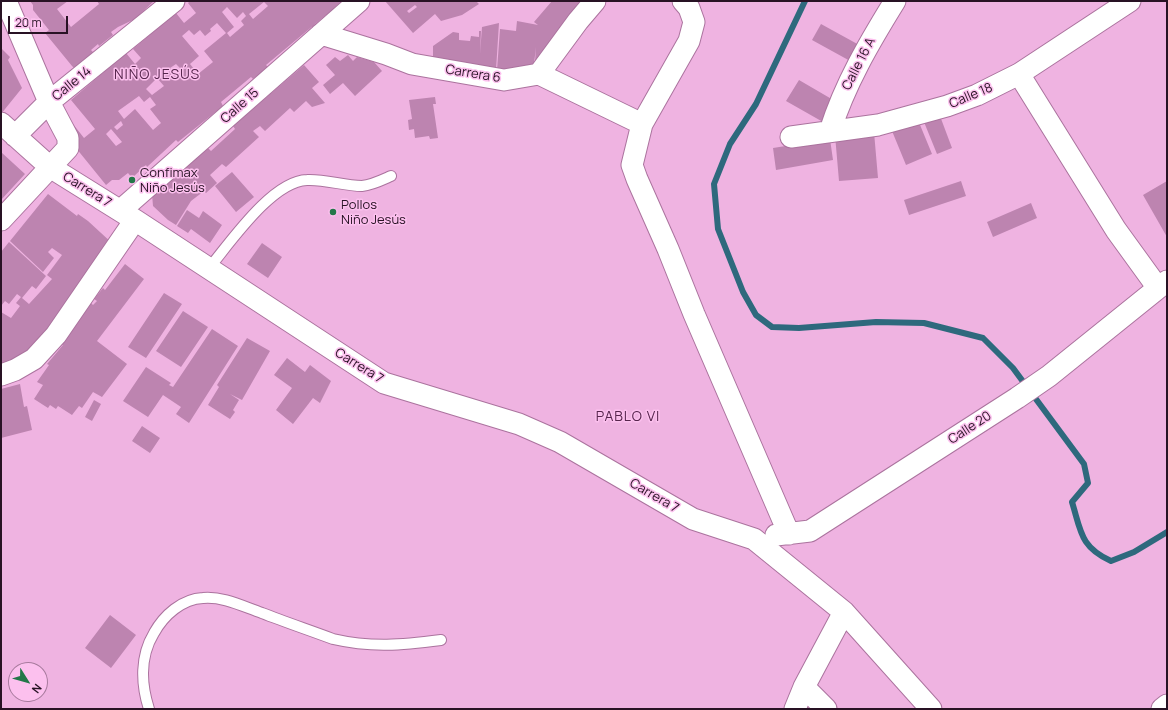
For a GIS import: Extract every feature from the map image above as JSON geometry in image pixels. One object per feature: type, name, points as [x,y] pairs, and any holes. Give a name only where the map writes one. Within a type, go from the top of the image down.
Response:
[{"type":"street","points":[[6,1],[49,102],[8,129]]},
{"type":"street","name":"Calle 14","points":[[1,220],[50,166],[65,152],[69,143],[62,125],[49,102],[174,1]]},
{"type":"street","name":"Calle 15","points":[[1,375],[15,370],[34,360],[56,335],[128,215],[321,34],[360,1]]},
{"type":"street","points":[[595,1],[578,21],[539,74],[642,124]]},
{"type":"street","points":[[683,1],[689,8],[694,22],[689,41],[642,124],[632,164],[636,179],[668,249],[697,321],[789,534]]},
{"type":"street","name":"Calle 16 A","points":[[830,131],[839,104],[865,50],[896,1]]},
{"type":"street","name":"Calle 18","points":[[791,137],[878,125],[947,106],[977,95],[1019,74],[1130,1]]},
{"type":"street","name":"Carrera 6","points":[[321,34],[420,66],[504,80],[539,74]]},
{"type":"street","points":[[1019,74],[1116,230],[1162,285]]},
{"type":"street","name":"Carrera 7","points":[[8,129],[50,166],[128,215],[384,383],[504,420],[546,436],[560,442],[693,519],[754,539]]},
{"type":"street","name":"Calle 20","points":[[754,539],[810,530],[1049,376],[1162,285]]},
{"type":"street","points":[[754,539],[844,612],[931,709]]},
{"type":"street","points":[[794,709],[844,612]]},
{"type":"street","points":[[804,687],[826,709]]},
{"type":"street","points":[[1162,709],[1167,706]]},
{"type":"lane","points":[[209,268],[270,197],[293,183],[307,180],[362,186],[373,184],[391,176]]},
{"type":"lane","points":[[149,709],[145,698],[143,672],[149,641],[158,625],[170,612],[184,603],[202,598],[228,601],[333,639],[350,643],[368,646],[391,646],[441,640]]},
{"type":"building","points":[[30,1],[68,1],[57,9],[71,27],[99,4],[97,1],[154,1],[135,19],[111,32],[113,35],[99,46],[98,44],[91,50],[94,53],[79,68],[76,66],[74,68],[45,33],[49,30],[33,10],[33,5]]},
{"type":"building","points":[[190,1],[342,1],[334,8],[337,11],[328,18],[326,15],[266,65],[268,67],[253,79],[251,77],[221,102],[223,106],[178,142],[176,140],[147,167],[146,165],[132,178],[128,173],[119,180],[112,180],[106,185],[76,148],[73,124],[84,138],[95,129],[71,100],[126,53],[135,64],[141,58],[133,49],[176,13],[184,23],[196,13],[188,3]],"holes":[[[264,2],[268,6],[253,19],[249,14]],[[227,7],[237,18],[243,12],[246,16],[241,21],[244,25],[230,37],[227,33],[234,27],[222,12]],[[217,23],[226,33],[204,51],[213,62],[198,74],[190,64],[199,56],[182,36],[189,30],[194,35],[200,30],[205,36],[211,31],[210,29]],[[176,64],[182,70],[176,75],[170,68]],[[157,78],[164,86],[152,95],[146,89]],[[139,96],[144,102],[150,97],[156,105],[150,109],[161,123],[153,130],[135,109],[124,119],[118,111]],[[121,121],[123,125],[117,130],[114,127]],[[111,129],[122,142],[116,146],[106,134]]]},
{"type":"building","points":[[385,1],[476,1],[479,4],[462,15],[441,21],[435,14],[413,33]],"holes":[[[415,5],[417,7],[409,13],[407,11]]]},
{"type":"building","points":[[552,1],[581,1],[535,62],[536,47],[534,64],[528,73],[497,70],[500,29],[516,31],[517,21],[538,25],[534,22]]},
{"type":"building","points":[[499,23],[496,70],[433,63],[433,46],[453,32],[459,33],[459,40],[470,41],[471,36],[479,37],[479,31],[481,31],[480,54],[482,27]]},
{"type":"building","points":[[821,24],[861,46],[852,62],[812,40]]},
{"type":"building","points":[[1,48],[10,57],[8,60],[22,88],[1,114]]},
{"type":"building","points":[[348,55],[353,61],[357,57],[374,62],[382,71],[355,96],[343,83],[330,94],[323,85],[335,75],[326,65],[335,57],[340,61]]},
{"type":"building","points":[[304,65],[319,82],[312,88],[325,103],[312,107],[306,101],[294,112],[290,108],[265,131],[260,126],[253,131],[259,137],[226,167],[222,164],[210,175],[217,183],[206,193],[204,191],[191,201],[176,225],[168,220],[153,206],[152,194],[206,146],[211,151],[235,129],[233,126]]},
{"type":"building","points":[[799,80],[835,101],[823,122],[786,101]]},
{"type":"building","points":[[435,97],[436,104],[433,104],[438,138],[430,139],[429,136],[415,138],[414,129],[409,130],[408,120],[412,119],[409,100]]},
{"type":"building","points":[[940,116],[952,148],[937,154],[924,122]]},
{"type":"building","points":[[918,120],[932,154],[906,165],[892,131]]},
{"type":"building","points":[[874,132],[878,178],[839,181],[835,135]]},
{"type":"building","points":[[830,139],[833,160],[776,170],[773,148]]},
{"type":"building","points":[[1,152],[25,174],[1,200]]},
{"type":"building","points":[[232,172],[254,197],[236,212],[215,186]]},
{"type":"building","points":[[961,181],[966,196],[909,215],[904,200]]},
{"type":"building","points":[[1167,181],[1167,237],[1143,195]]},
{"type":"building","points":[[48,194],[77,216],[78,214],[88,221],[113,244],[25,359],[1,370],[1,312],[11,318],[20,306],[16,303],[21,297],[17,294],[9,304],[5,301],[1,306],[1,252],[9,242],[46,276],[36,289],[32,286],[22,298],[29,304],[52,279],[47,275],[62,255],[52,248],[48,252],[54,258],[43,272],[10,241]]},
{"type":"building","points":[[1031,203],[1037,218],[993,237],[987,222]]},
{"type":"building","points":[[187,210],[199,218],[203,211],[222,225],[210,243],[191,229],[188,233],[177,226]]},
{"type":"building","points":[[262,243],[282,257],[268,278],[247,264]]},
{"type":"building","points":[[125,264],[144,279],[97,341],[127,364],[102,397],[93,392],[82,408],[79,406],[72,415],[58,406],[56,409],[50,405],[48,408],[34,399],[43,385],[37,382],[49,365],[47,364],[63,345],[61,344],[91,303],[93,305],[97,301],[94,299],[103,288],[105,290]]},
{"type":"building","points":[[164,293],[182,304],[146,358],[128,347]]},
{"type":"building","points":[[183,311],[208,327],[181,367],[156,351]]},
{"type":"building","points":[[212,329],[238,346],[189,423],[176,414],[181,407],[163,395],[148,417],[123,401],[146,367],[171,383],[169,385],[173,387]]},
{"type":"building","points":[[247,338],[270,351],[242,400],[230,394],[239,400],[233,410],[235,412],[230,419],[208,405],[219,387],[217,385]]},
{"type":"building","points":[[287,358],[305,372],[310,365],[331,381],[320,403],[313,398],[293,424],[276,410],[292,388],[274,375]]},
{"type":"building","points":[[20,384],[24,407],[27,406],[32,430],[1,438],[1,389]]},
{"type":"building","points":[[94,400],[101,404],[92,421],[85,417]]},
{"type":"building","points":[[142,426],[160,438],[150,453],[132,441]]},
{"type":"building","points":[[110,615],[136,635],[111,668],[85,648]]},
{"type":"waterway","points":[[805,1],[756,104],[730,144],[714,184],[718,229],[743,292],[756,315],[772,327],[799,328],[876,322],[924,323],[983,338],[1013,368],[1084,464],[1088,483],[1072,502],[1080,530],[1087,544],[1101,556],[1111,561],[1134,552],[1167,532]]},
{"type":"place","name":"Confimax Niño Jesús","points":[[132,180]]},
{"type":"place","name":"Pollos Niño Jesús","points":[[333,212]]},
{"type":"district","name":"NIÑO JESÚS","points":[[157,75]]},
{"type":"district","name":"PABLO VI","points":[[628,417]]}]
